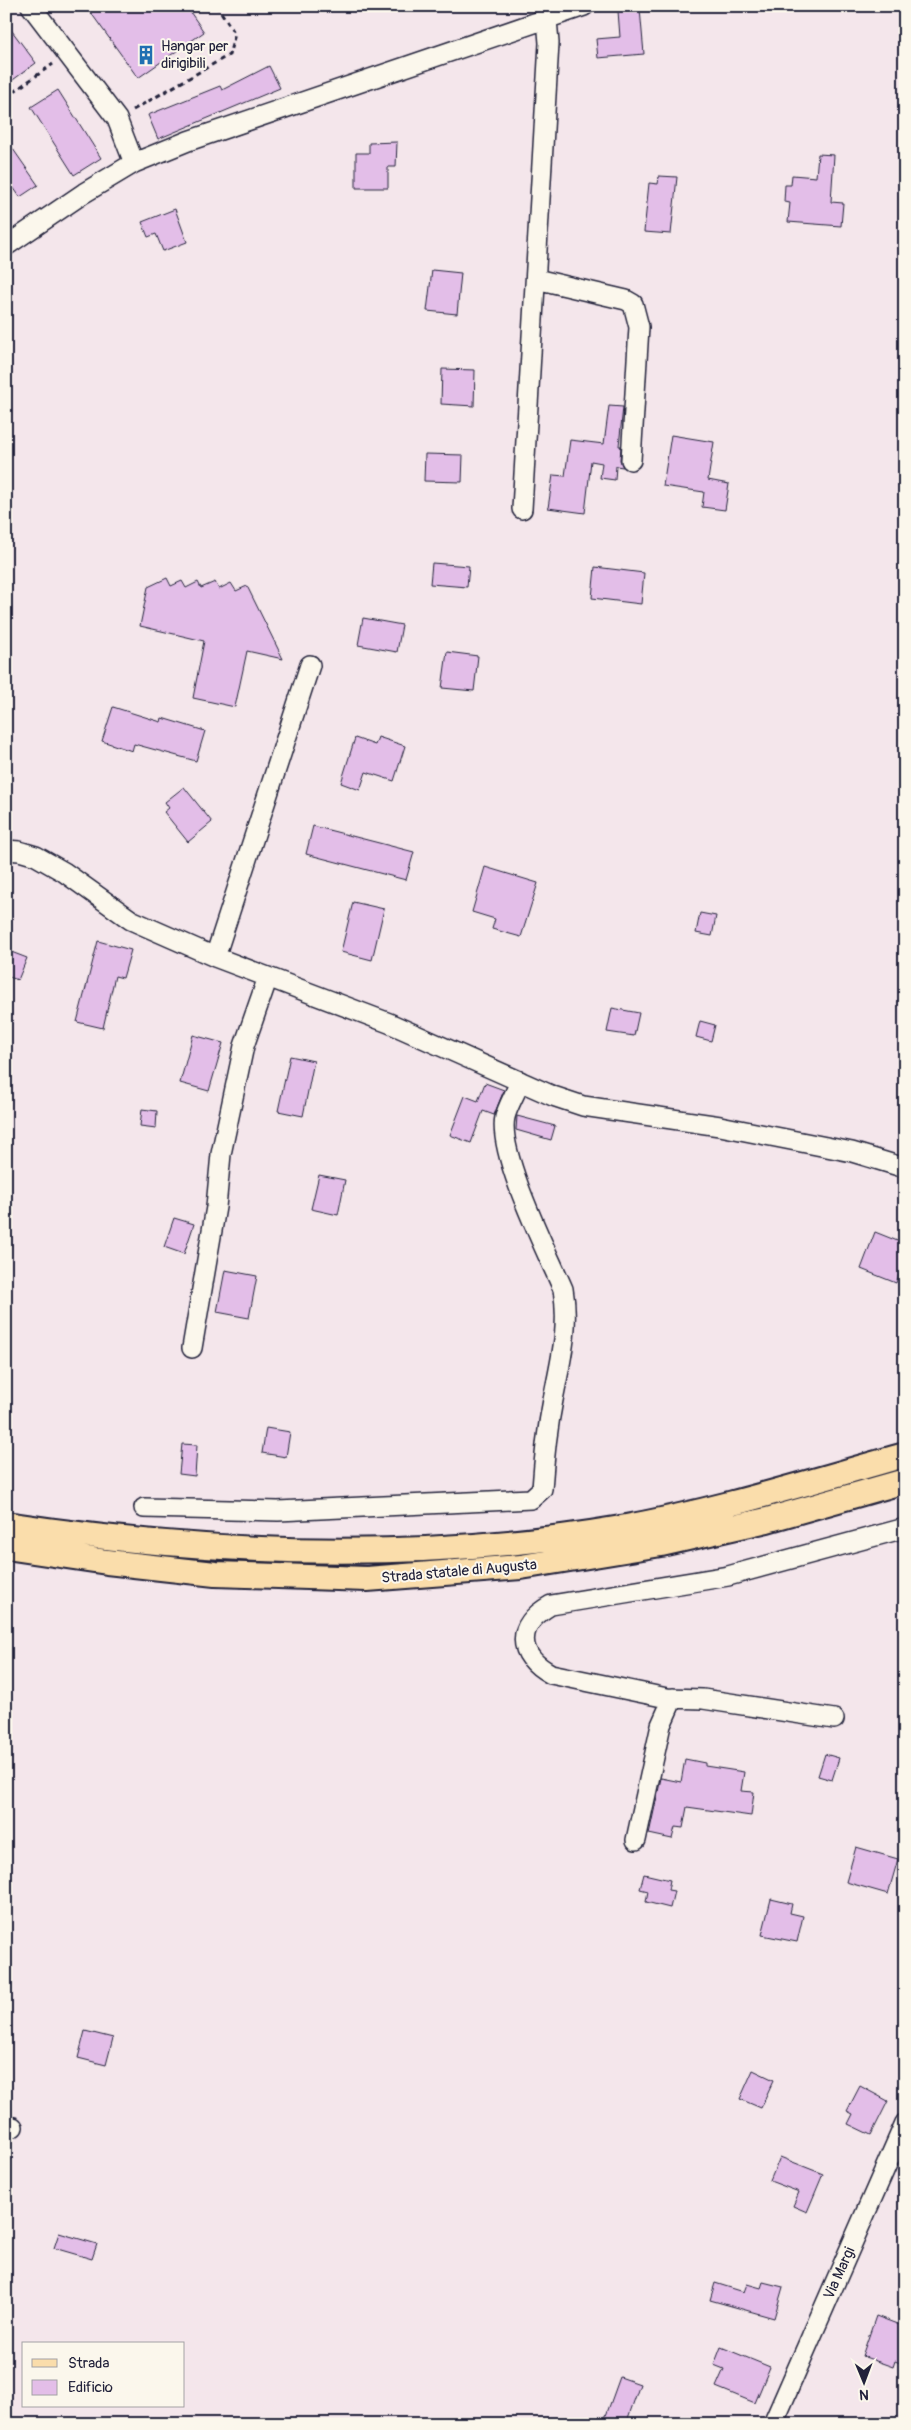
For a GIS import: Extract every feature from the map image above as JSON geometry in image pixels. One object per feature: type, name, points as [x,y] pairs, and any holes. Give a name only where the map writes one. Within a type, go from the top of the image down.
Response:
[{"type":"main road","name":"Strada statale di Augusta","points":[[6,1524],[162,1545],[314,1552],[405,1551],[507,1543],[622,1528],[746,1499],[905,1455]]},
{"type":"main road","name":"Strada statale di Augusta","points":[[6,1547],[107,1562],[215,1574],[367,1579],[492,1570],[661,1544],[766,1520],[905,1481]]},
{"type":"street","points":[[31,6],[118,119],[134,163]]},
{"type":"street","points":[[6,246],[84,193],[134,163],[188,141],[584,6]]},
{"type":"street","points":[[522,509],[549,43],[547,19]]},
{"type":"street","points":[[536,279],[626,300],[632,304],[639,327],[631,460]]},
{"type":"street","points":[[215,957],[310,665]]},
{"type":"street","points":[[6,850],[19,851],[36,856],[64,872],[131,920],[215,957],[389,1023],[553,1096],[583,1106],[720,1126],[852,1152],[905,1168]]},
{"type":"street","points":[[192,1348],[216,1207],[220,1154],[244,1046],[268,977]]},
{"type":"street","points":[[144,1508],[278,1511],[531,1500],[542,1489],[546,1441],[566,1332],[567,1311],[563,1290],[512,1170],[504,1132],[505,1116],[520,1081]]},
{"type":"street","points":[[834,1719],[703,1699],[672,1698],[551,1674],[536,1666],[525,1650],[525,1634],[531,1620],[539,1612],[551,1605],[728,1576],[905,1528]]},
{"type":"street","points":[[636,1840],[661,1725],[672,1698]]},
{"type":"street","name":"Via Margi","points":[[773,2424],[905,2123]]},
{"type":"path","points":[[118,119],[229,55],[235,34],[217,6]]},
{"type":"path","points":[[6,97],[67,54]]},
{"type":"building","name":"Hangar per dirigibili","points":[[86,6],[186,6],[204,32],[138,78]]},
{"type":"building","points":[[640,9],[644,54],[598,58],[596,39],[620,37],[618,11]]},
{"type":"building","points":[[6,23],[36,63],[6,85]]},
{"type":"building","points":[[269,66],[280,88],[158,139],[148,115],[220,86],[222,90]]},
{"type":"building","points":[[58,90],[101,158],[74,175],[31,107]]},
{"type":"building","points":[[6,139],[38,185],[20,197],[6,177]]},
{"type":"building","points":[[397,142],[396,167],[388,167],[388,188],[356,188],[356,153],[369,153],[369,143]]},
{"type":"building","points":[[818,154],[834,155],[831,202],[843,203],[841,226],[788,222],[790,203],[784,202],[785,185],[791,185],[792,175],[816,177]]},
{"type":"building","points":[[659,176],[677,177],[671,234],[644,232],[649,183],[658,184]]},
{"type":"building","points":[[175,209],[187,242],[163,251],[156,234],[148,237],[142,222]]},
{"type":"building","points":[[432,270],[461,273],[457,314],[427,311]]},
{"type":"building","points":[[442,369],[475,370],[474,406],[441,404]]},
{"type":"building","points":[[609,406],[623,407],[619,446],[621,446],[620,460],[623,467],[616,466],[615,480],[600,478],[602,463],[591,461],[585,513],[548,508],[553,475],[565,476],[570,440],[604,444]]},
{"type":"building","points":[[671,435],[714,442],[708,480],[729,484],[725,510],[702,507],[704,492],[663,486]]},
{"type":"building","points":[[425,454],[463,455],[462,482],[424,481]]},
{"type":"building","points":[[432,563],[469,566],[467,587],[430,584]]},
{"type":"building","points":[[595,567],[644,573],[641,604],[592,598]]},
{"type":"building","points":[[167,578],[171,586],[182,581],[186,588],[198,582],[201,588],[215,582],[219,589],[231,583],[236,591],[247,586],[283,659],[247,651],[235,707],[193,698],[204,641],[140,626],[148,587]]},
{"type":"building","points":[[363,618],[402,625],[397,652],[358,645]]},
{"type":"building","points":[[447,652],[478,656],[474,691],[442,688]]},
{"type":"building","points":[[113,707],[161,722],[162,718],[205,731],[196,761],[134,744],[132,751],[102,741]]},
{"type":"building","points":[[378,737],[405,746],[394,781],[366,772],[360,790],[341,783],[355,738],[375,745]]},
{"type":"building","points":[[184,787],[212,822],[188,842],[164,812],[169,808],[165,802]]},
{"type":"building","points":[[313,826],[414,852],[406,880],[306,854]]},
{"type":"building","points":[[485,867],[538,883],[521,937],[492,929],[495,919],[472,912]]},
{"type":"building","points":[[353,902],[384,909],[372,960],[341,952]]},
{"type":"building","points":[[700,913],[716,916],[712,936],[696,933]]},
{"type":"building","points":[[98,941],[131,950],[123,978],[115,976],[103,1028],[77,1022]]},
{"type":"building","points":[[6,950],[27,958],[18,980],[6,976]]},
{"type":"building","points":[[612,1008],[639,1013],[634,1036],[607,1032]]},
{"type":"building","points":[[700,1021],[715,1025],[711,1041],[696,1037]]},
{"type":"building","points":[[193,1035],[223,1043],[209,1091],[180,1083]]},
{"type":"building","points":[[290,1056],[314,1061],[303,1116],[278,1111]]},
{"type":"building","points":[[485,1083],[504,1090],[494,1115],[483,1111],[471,1143],[450,1135],[465,1096],[478,1101]]},
{"type":"building","points":[[142,1109],[157,1111],[156,1128],[140,1126]]},
{"type":"building","points":[[517,1116],[555,1126],[551,1140],[516,1130]]},
{"type":"building","points":[[319,1175],[345,1180],[338,1215],[311,1209]]},
{"type":"building","points":[[174,1218],[194,1224],[184,1254],[164,1247]]},
{"type":"building","points":[[875,1232],[905,1244],[905,1271],[901,1269],[896,1283],[861,1269]]},
{"type":"building","points":[[225,1270],[257,1276],[249,1318],[217,1312]]},
{"type":"building","points":[[266,1428],[290,1432],[286,1457],[262,1453]]},
{"type":"building","points":[[182,1444],[197,1445],[195,1476],[179,1474]]},
{"type":"building","points":[[825,1754],[839,1758],[832,1780],[818,1776]]},
{"type":"building","points":[[685,1759],[705,1763],[705,1766],[744,1772],[741,1791],[754,1792],[751,1816],[687,1807],[683,1828],[675,1827],[672,1839],[649,1834],[661,1778],[681,1782]]},
{"type":"building","points":[[856,1847],[898,1859],[888,1894],[846,1882]]},
{"type":"building","points":[[644,1874],[670,1880],[668,1890],[674,1891],[670,1908],[646,1902],[648,1891],[640,1889]]},
{"type":"building","points":[[771,1899],[792,1904],[790,1913],[803,1916],[797,1942],[762,1935]]},
{"type":"building","points":[[85,2031],[113,2038],[106,2065],[78,2058]]},
{"type":"building","points":[[753,2070],[774,2080],[761,2108],[740,2099]]},
{"type":"building","points":[[860,2086],[888,2101],[871,2135],[848,2124],[853,2114],[847,2111]]},
{"type":"building","points":[[780,2157],[823,2174],[807,2212],[793,2206],[799,2192],[770,2181]]},
{"type":"building","points":[[59,2233],[97,2244],[92,2259],[54,2248]]},
{"type":"building","points":[[763,2282],[783,2287],[774,2318],[710,2300],[715,2283],[744,2292],[747,2284],[761,2288]]},
{"type":"building","points":[[876,2316],[905,2327],[905,2365],[895,2361],[893,2367],[862,2356]]},
{"type":"building","points":[[721,2347],[770,2367],[755,2403],[716,2387],[724,2369],[714,2365]]},
{"type":"building","points":[[620,2377],[640,2384],[626,2424],[603,2424]]},
{"type":"place","name":"Hangar per dirigibili","points":[[146,55]]}]
